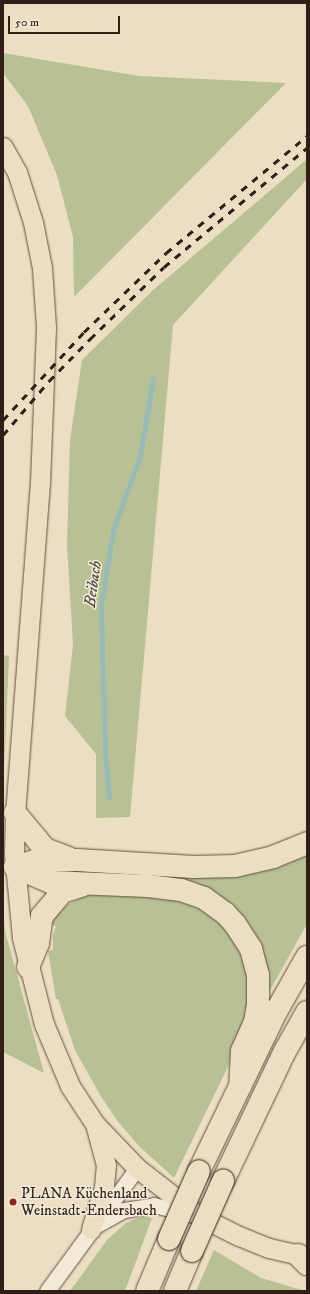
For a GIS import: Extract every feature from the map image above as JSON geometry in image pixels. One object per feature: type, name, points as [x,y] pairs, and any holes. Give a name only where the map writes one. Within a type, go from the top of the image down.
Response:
[{"type":"highway","points":[[15,813],[45,849],[58,855],[77,860]]},
{"type":"highway","points":[[15,868],[35,861],[77,860],[194,867],[235,866],[273,857],[307,842]]},
{"type":"highway","points":[[15,868],[50,882],[159,887],[193,893],[215,905],[235,924],[250,949],[258,975],[259,990],[255,1022],[242,1051],[240,1086]]},
{"type":"highway","points":[[28,967],[38,943],[42,916],[62,892],[88,884]]},
{"type":"highway","points":[[147,1291],[199,1171],[277,1010],[307,957]]},
{"type":"highway","points":[[175,1291],[223,1182],[284,1054],[307,1012]]},
{"type":"main road","points":[[3,147],[17,172],[33,222],[42,268],[46,327],[40,482],[15,813],[15,868],[20,920],[28,967],[44,1024],[70,1086],[95,1124],[136,1168],[199,1216],[238,1236],[304,1259]]},
{"type":"main road","points":[[91,1229],[104,1187],[106,1165],[95,1124]]},
{"type":"street","points":[[47,1291],[136,1168]]},
{"type":"street","points":[[91,1229],[124,1210],[154,1205],[199,1216]]},
{"type":"green space","points":[[3,53],[139,76],[286,83],[74,297],[73,237],[57,175],[28,106],[3,73]]},
{"type":"green space","points":[[307,159],[307,179],[173,325],[130,817],[96,818],[96,754],[65,716],[73,645],[67,545],[70,440],[82,360],[152,291]]},
{"type":"green space","points":[[3,655],[9,656],[3,793]]},
{"type":"green space","points":[[307,851],[307,924],[268,994],[232,909],[72,876],[42,867]]},
{"type":"green space","points":[[87,894],[171,895],[216,914],[245,953],[252,998],[236,1050],[174,1178],[139,1146],[119,1123],[100,1095],[75,1050],[58,999],[56,999],[48,951],[53,950],[53,936],[56,926],[51,925],[57,914],[67,905]]},
{"type":"green space","points":[[3,904],[5,931],[44,1073],[3,1052]]},
{"type":"green space","points":[[143,1216],[152,1218],[125,1291],[70,1291],[107,1240],[126,1223]]},
{"type":"green space","points":[[214,1250],[261,1278],[305,1291],[196,1291]]},
{"type":"waterway","name":"Beibach","points":[[109,798],[105,753],[101,606],[113,531],[140,456],[153,379]]},
{"type":"railway","points":[[3,420],[84,332],[166,253],[307,136]]},
{"type":"railway","points":[[3,435],[49,381],[164,267],[307,148]]},
{"type":"place","name":"PLANA Küchenland Weinstadt-Endersbach","points":[[13,1202]]}]
